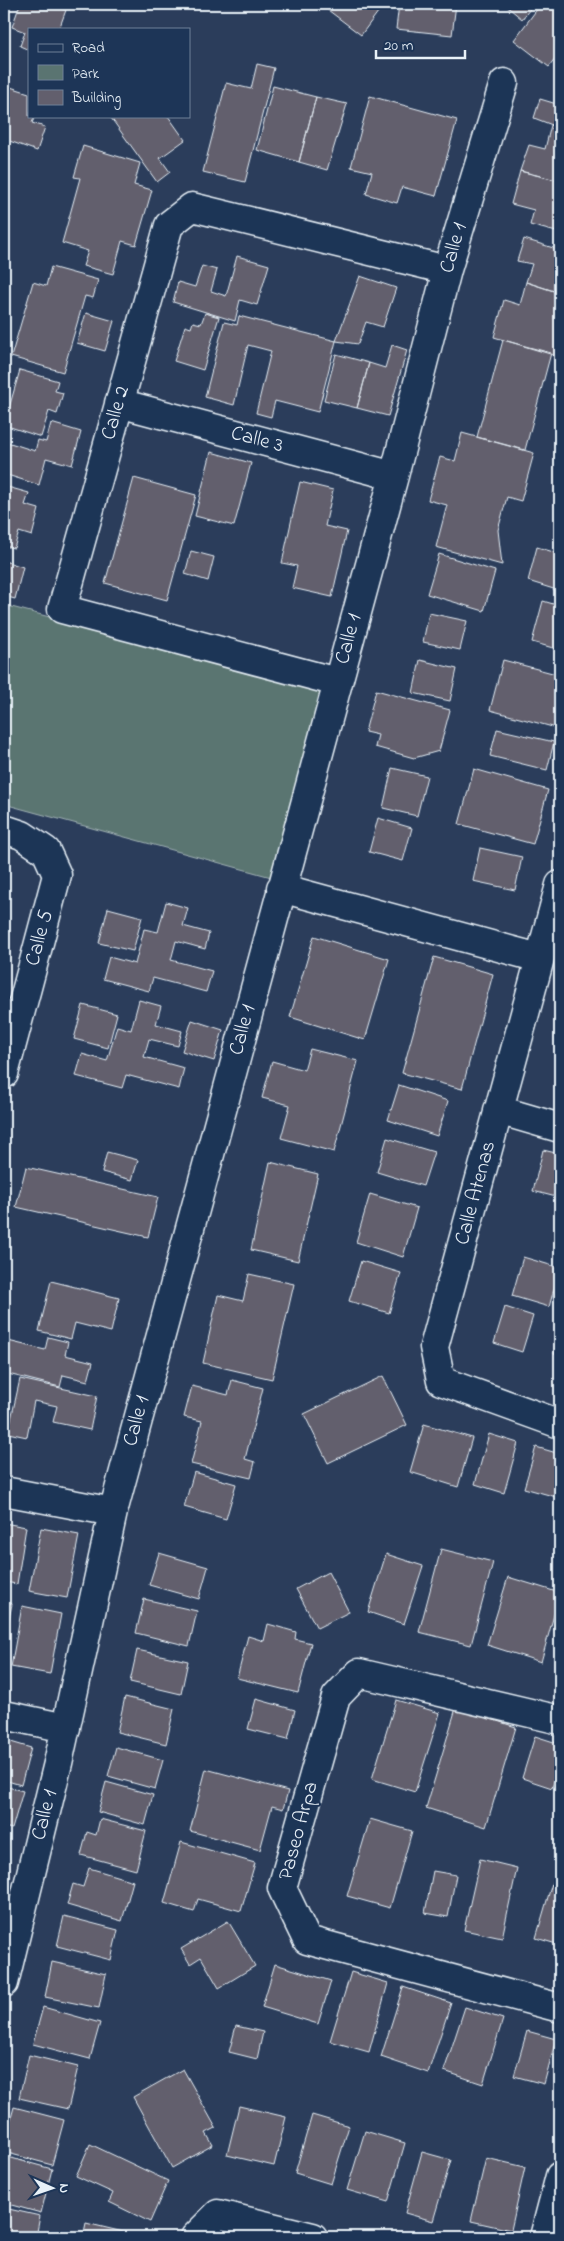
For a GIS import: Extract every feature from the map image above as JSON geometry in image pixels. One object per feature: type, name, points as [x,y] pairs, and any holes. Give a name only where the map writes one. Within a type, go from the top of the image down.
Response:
[{"type":"street","name":"Calle 1","points":[[4,1983],[66,1728],[113,1512],[394,476],[447,270],[504,83]]},
{"type":"street","name":"Calle 2","points":[[337,682],[62,609],[169,225],[192,207],[447,270]]},
{"type":"street","name":"Calle 3","points":[[119,403],[394,476]]},
{"type":"street","name":"Calle 5","points":[[4,830],[22,835],[46,851],[57,875],[4,1074]]},
{"type":"street","name":"Calle Atenas","points":[[560,885],[434,1347],[442,1381],[560,1424]]},
{"type":"street","points":[[281,888],[539,958]]},
{"type":"street","points":[[498,1110],[560,1128]]},
{"type":"street","points":[[4,1491],[113,1512]]},
{"type":"street","name":"Paseo Arpa","points":[[560,1720],[359,1673],[336,1697],[282,1888],[307,1940],[560,2008]]},
{"type":"street","points":[[4,1715],[66,1728]]},
{"type":"street","points":[[544,2237],[560,2176]]},
{"type":"street","points":[[195,2237],[218,2214],[313,2237]]},
{"type":"green space","points":[[4,605],[326,690],[275,878],[4,804]]},
{"type":"building","points":[[20,4],[48,4],[66,10],[59,28],[28,28],[28,50],[20,46],[25,32],[12,27]]},
{"type":"building","points":[[320,4],[384,4],[361,35]]},
{"type":"building","points":[[399,4],[456,4],[452,35],[396,29]]},
{"type":"building","points":[[504,4],[534,4],[522,19]]},
{"type":"building","points":[[541,4],[560,4],[560,53],[549,67],[514,40]]},
{"type":"building","points":[[257,64],[274,68],[245,182],[203,172],[226,83],[251,89]]},
{"type":"building","points":[[4,85],[28,93],[28,118],[34,118],[32,123],[45,127],[37,151],[4,139]]},
{"type":"building","points":[[273,86],[316,97],[299,162],[257,150]]},
{"type":"building","points":[[370,96],[457,120],[436,196],[402,187],[397,203],[366,194],[372,172],[351,167]]},
{"type":"building","points":[[316,97],[347,104],[327,170],[299,162]]},
{"type":"building","points":[[540,99],[560,105],[560,128],[534,118]]},
{"type":"building","points":[[111,118],[169,118],[185,140],[160,158],[170,172],[157,182]]},
{"type":"building","points":[[551,125],[560,128],[560,181],[520,171],[529,145],[545,149]]},
{"type":"building","points":[[83,146],[140,163],[134,185],[152,190],[136,245],[122,241],[113,274],[83,266],[88,251],[62,243],[80,178],[74,177]]},
{"type":"building","points":[[520,171],[560,181],[560,233],[530,225],[534,210],[511,204]]},
{"type":"building","points":[[524,239],[560,250],[560,293],[526,282],[532,264],[517,261]]},
{"type":"building","points":[[237,256],[269,265],[257,305],[240,300],[235,321],[173,302],[178,282],[195,287],[202,266],[217,270],[211,291],[226,296]]},
{"type":"building","points":[[51,267],[98,280],[93,298],[85,296],[63,372],[11,357],[33,282],[46,286]]},
{"type":"building","points":[[360,276],[396,288],[383,327],[366,322],[358,344],[336,341]]},
{"type":"building","points":[[526,282],[560,293],[560,357],[494,337],[504,300],[520,305]]},
{"type":"building","points":[[86,313],[114,321],[105,351],[77,343]]},
{"type":"building","points":[[205,313],[219,317],[203,370],[174,361],[185,326],[191,328],[193,322],[201,324]]},
{"type":"building","points":[[239,316],[336,341],[318,412],[275,401],[271,417],[256,413],[271,351],[248,345],[234,405],[205,397],[224,322],[237,325]]},
{"type":"building","points":[[503,340],[551,353],[525,450],[477,437]]},
{"type":"building","points":[[392,345],[407,350],[388,416],[357,408],[369,363],[385,368]]},
{"type":"building","points":[[336,354],[369,363],[357,408],[324,400]]},
{"type":"building","points":[[20,370],[58,381],[55,391],[63,393],[57,414],[49,411],[41,437],[4,425]]},
{"type":"building","points":[[51,423],[81,432],[72,465],[46,458],[39,485],[4,474],[4,441],[35,451],[38,440],[46,442]]},
{"type":"building","points":[[462,433],[534,453],[521,501],[507,497],[498,530],[502,565],[436,547],[447,505],[428,500],[440,457],[455,461]]},
{"type":"building","points":[[211,452],[251,463],[234,526],[195,516]]},
{"type":"building","points":[[134,478],[196,495],[167,600],[105,583]]},
{"type":"building","points":[[300,482],[333,490],[325,526],[347,531],[332,597],[292,588],[297,566],[282,563]]},
{"type":"building","points":[[4,486],[29,493],[25,505],[39,509],[32,536],[19,532],[14,548],[4,546]]},
{"type":"building","points":[[537,547],[560,554],[560,591],[528,581]]},
{"type":"building","points":[[191,551],[214,557],[208,581],[185,574]]},
{"type":"building","points":[[439,554],[495,571],[484,611],[427,594]]},
{"type":"building","points":[[4,561],[23,567],[15,599],[4,596]]},
{"type":"building","points":[[543,601],[560,606],[560,650],[532,642]]},
{"type":"building","points":[[429,613],[467,621],[460,650],[423,642]]},
{"type":"building","points":[[420,660],[457,669],[450,701],[413,693]]},
{"type":"building","points":[[503,660],[560,675],[560,729],[490,710]]},
{"type":"building","points":[[376,690],[450,710],[439,751],[414,758],[375,747],[378,735],[365,732]]},
{"type":"building","points":[[497,729],[554,742],[547,770],[490,756]]},
{"type":"building","points":[[392,768],[427,776],[417,816],[383,808]]},
{"type":"building","points":[[474,769],[548,790],[533,844],[459,824]]},
{"type":"building","points":[[378,818],[412,828],[403,861],[369,852]]},
{"type":"building","points":[[480,848],[522,857],[515,890],[473,881]]},
{"type":"building","points":[[166,902],[188,908],[183,926],[209,933],[205,949],[176,941],[171,960],[212,971],[206,992],[153,978],[149,991],[103,979],[109,957],[135,964],[144,929],[158,932]]},
{"type":"building","points":[[108,908],[142,917],[133,951],[99,943]]},
{"type":"building","points":[[314,936],[389,959],[365,1040],[290,1017]]},
{"type":"building","points":[[434,957],[493,974],[462,1089],[402,1073]]},
{"type":"building","points":[[139,1000],[161,1006],[156,1024],[182,1031],[178,1046],[149,1039],[144,1057],[184,1068],[179,1089],[126,1075],[122,1088],[76,1076],[82,1054],[107,1061],[117,1026],[131,1030]]},
{"type":"building","points":[[83,1005],[117,1014],[108,1048],[74,1039]]},
{"type":"building","points":[[192,1020],[223,1030],[214,1061],[182,1051]]},
{"type":"building","points":[[310,1049],[358,1061],[334,1152],[281,1138],[290,1105],[262,1098],[272,1061],[304,1070]]},
{"type":"building","points":[[399,1085],[448,1101],[437,1136],[388,1120]]},
{"type":"building","points":[[387,1138],[434,1152],[423,1186],[377,1172]]},
{"type":"building","points":[[543,1150],[560,1154],[560,1198],[533,1191]]},
{"type":"building","points":[[107,1152],[138,1160],[132,1180],[102,1172]]},
{"type":"building","points":[[270,1162],[318,1174],[298,1261],[251,1250]]},
{"type":"building","points":[[26,1167],[158,1197],[148,1237],[16,1207]]},
{"type":"building","points":[[370,1194],[417,1208],[403,1257],[356,1242]]},
{"type":"building","points":[[523,1257],[560,1268],[549,1307],[512,1296]]},
{"type":"building","points":[[361,1261],[401,1273],[389,1313],[349,1301]]},
{"type":"building","points":[[249,1274],[294,1284],[272,1379],[203,1363],[218,1295],[243,1301]]},
{"type":"building","points":[[51,1281],[119,1298],[111,1332],[75,1323],[71,1339],[39,1331]]},
{"type":"building","points":[[505,1307],[533,1316],[522,1352],[494,1343]]},
{"type":"building","points":[[560,1331],[560,1356],[554,1354]]},
{"type":"building","points":[[48,1337],[68,1342],[65,1355],[93,1362],[88,1381],[63,1375],[60,1387],[4,1373],[4,1340],[45,1350]]},
{"type":"building","points":[[383,1376],[407,1425],[328,1463],[304,1414]]},
{"type":"building","points":[[20,1379],[97,1396],[90,1430],[53,1422],[57,1406],[34,1401],[27,1437],[8,1433]]},
{"type":"building","points":[[232,1380],[263,1388],[245,1459],[255,1462],[251,1478],[191,1464],[202,1421],[184,1417],[192,1386],[228,1395]]},
{"type":"building","points":[[424,1424],[472,1438],[458,1487],[410,1472]]},
{"type":"building","points":[[489,1434],[518,1443],[504,1493],[475,1484]]},
{"type":"building","points":[[536,1447],[560,1454],[560,1498],[524,1488]]},
{"type":"building","points":[[194,1472],[236,1484],[226,1519],[184,1507]]},
{"type":"building","points":[[4,1523],[26,1527],[17,1584],[4,1582]]},
{"type":"building","points":[[41,1528],[79,1535],[67,1598],[29,1591]]},
{"type":"building","points":[[441,1549],[493,1562],[471,1645],[419,1632]]},
{"type":"building","points":[[159,1553],[208,1567],[199,1599],[149,1585]]},
{"type":"building","points":[[386,1554],[423,1566],[404,1624],[368,1612]]},
{"type":"building","points":[[328,1572],[349,1612],[317,1628],[296,1589]]},
{"type":"building","points":[[508,1577],[560,1593],[541,1662],[487,1645]]},
{"type":"building","points":[[144,1599],[197,1611],[189,1646],[136,1633]]},
{"type":"building","points":[[4,1602],[12,1604],[4,1644]]},
{"type":"building","points":[[22,1606],[61,1614],[50,1674],[11,1667]]},
{"type":"building","points":[[268,1624],[296,1632],[295,1639],[311,1643],[298,1693],[237,1678],[248,1636],[264,1641]]},
{"type":"building","points":[[137,1650],[188,1661],[181,1694],[130,1682]]},
{"type":"building","points":[[125,1697],[174,1709],[166,1744],[117,1732]]},
{"type":"building","points":[[256,1699],[295,1710],[288,1739],[248,1729]]},
{"type":"building","points":[[396,1700],[440,1713],[415,1792],[372,1779]]},
{"type":"building","points":[[456,1708],[516,1727],[486,1827],[426,1808]]},
{"type":"building","points":[[535,1736],[560,1744],[560,1763],[552,1788],[522,1778]]},
{"type":"building","points":[[4,1740],[31,1748],[21,1785],[4,1780]]},
{"type":"building","points":[[116,1747],[163,1760],[155,1789],[108,1776]]},
{"type":"building","points":[[206,1769],[288,1791],[283,1809],[272,1806],[260,1850],[190,1831]]},
{"type":"building","points":[[106,1782],[153,1795],[145,1825],[98,1812]]},
{"type":"building","points":[[4,1786],[23,1791],[12,1829],[4,1827]]},
{"type":"building","points":[[100,1819],[146,1831],[136,1870],[81,1855],[87,1832],[96,1835]]},
{"type":"building","points":[[370,1819],[412,1831],[390,1908],[347,1896]]},
{"type":"building","points":[[4,1837],[9,1839],[4,1862]]},
{"type":"building","points":[[181,1842],[255,1863],[241,1911],[198,1899],[194,1912],[164,1903]]},
{"type":"building","points":[[480,1859],[517,1868],[502,1938],[464,1930]]},
{"type":"building","points":[[557,1866],[560,1867],[560,1945],[536,1938]]},
{"type":"building","points":[[89,1868],[133,1881],[122,1921],[67,1905],[73,1884],[83,1887]]},
{"type":"building","points":[[433,1871],[456,1875],[448,1917],[425,1913]]},
{"type":"building","points":[[64,1916],[118,1930],[111,1960],[57,1946]]},
{"type":"building","points":[[228,1921],[255,1966],[219,1988],[201,1957],[190,1964],[181,1949]]},
{"type":"building","points":[[52,1962],[106,1974],[99,2008],[45,1997]]},
{"type":"building","points":[[275,1964],[331,1981],[318,2024],[262,2007]]},
{"type":"building","points":[[351,1972],[388,1983],[369,2052],[330,2041]]},
{"type":"building","points":[[403,1987],[451,2003],[428,2073],[381,2057]]},
{"type":"building","points":[[43,2007],[100,2023],[90,2059],[33,2044]]},
{"type":"building","points":[[465,2007],[503,2019],[483,2084],[444,2071]]},
{"type":"building","points":[[236,2026],[263,2032],[257,2059],[229,2052]]},
{"type":"building","points":[[527,2031],[556,2039],[544,2084],[514,2076]]},
{"type":"building","points":[[29,2055],[78,2067],[68,2109],[19,2098]]},
{"type":"building","points":[[183,2069],[216,2128],[206,2133],[213,2145],[172,2168],[133,2097]]},
{"type":"building","points":[[239,2106],[286,2117],[274,2166],[227,2155]]},
{"type":"building","points":[[14,2107],[64,2120],[52,2165],[4,2152],[4,2144]]},
{"type":"building","points":[[312,2115],[349,2126],[331,2184],[295,2173]]},
{"type":"building","points":[[365,2131],[405,2143],[388,2202],[347,2190]]},
{"type":"building","points":[[90,2144],[168,2181],[150,2222],[109,2202],[113,2193],[76,2176]]},
{"type":"building","points":[[422,2152],[451,2160],[433,2221],[405,2213]]},
{"type":"building","points":[[4,2156],[52,2169],[41,2213],[4,2203]]},
{"type":"building","points":[[486,2158],[525,2167],[511,2230],[471,2221]]},
{"type":"building","points":[[4,2208],[40,2216],[36,2237],[4,2237]]},
{"type":"building","points":[[86,2223],[144,2237],[83,2237]]}]
